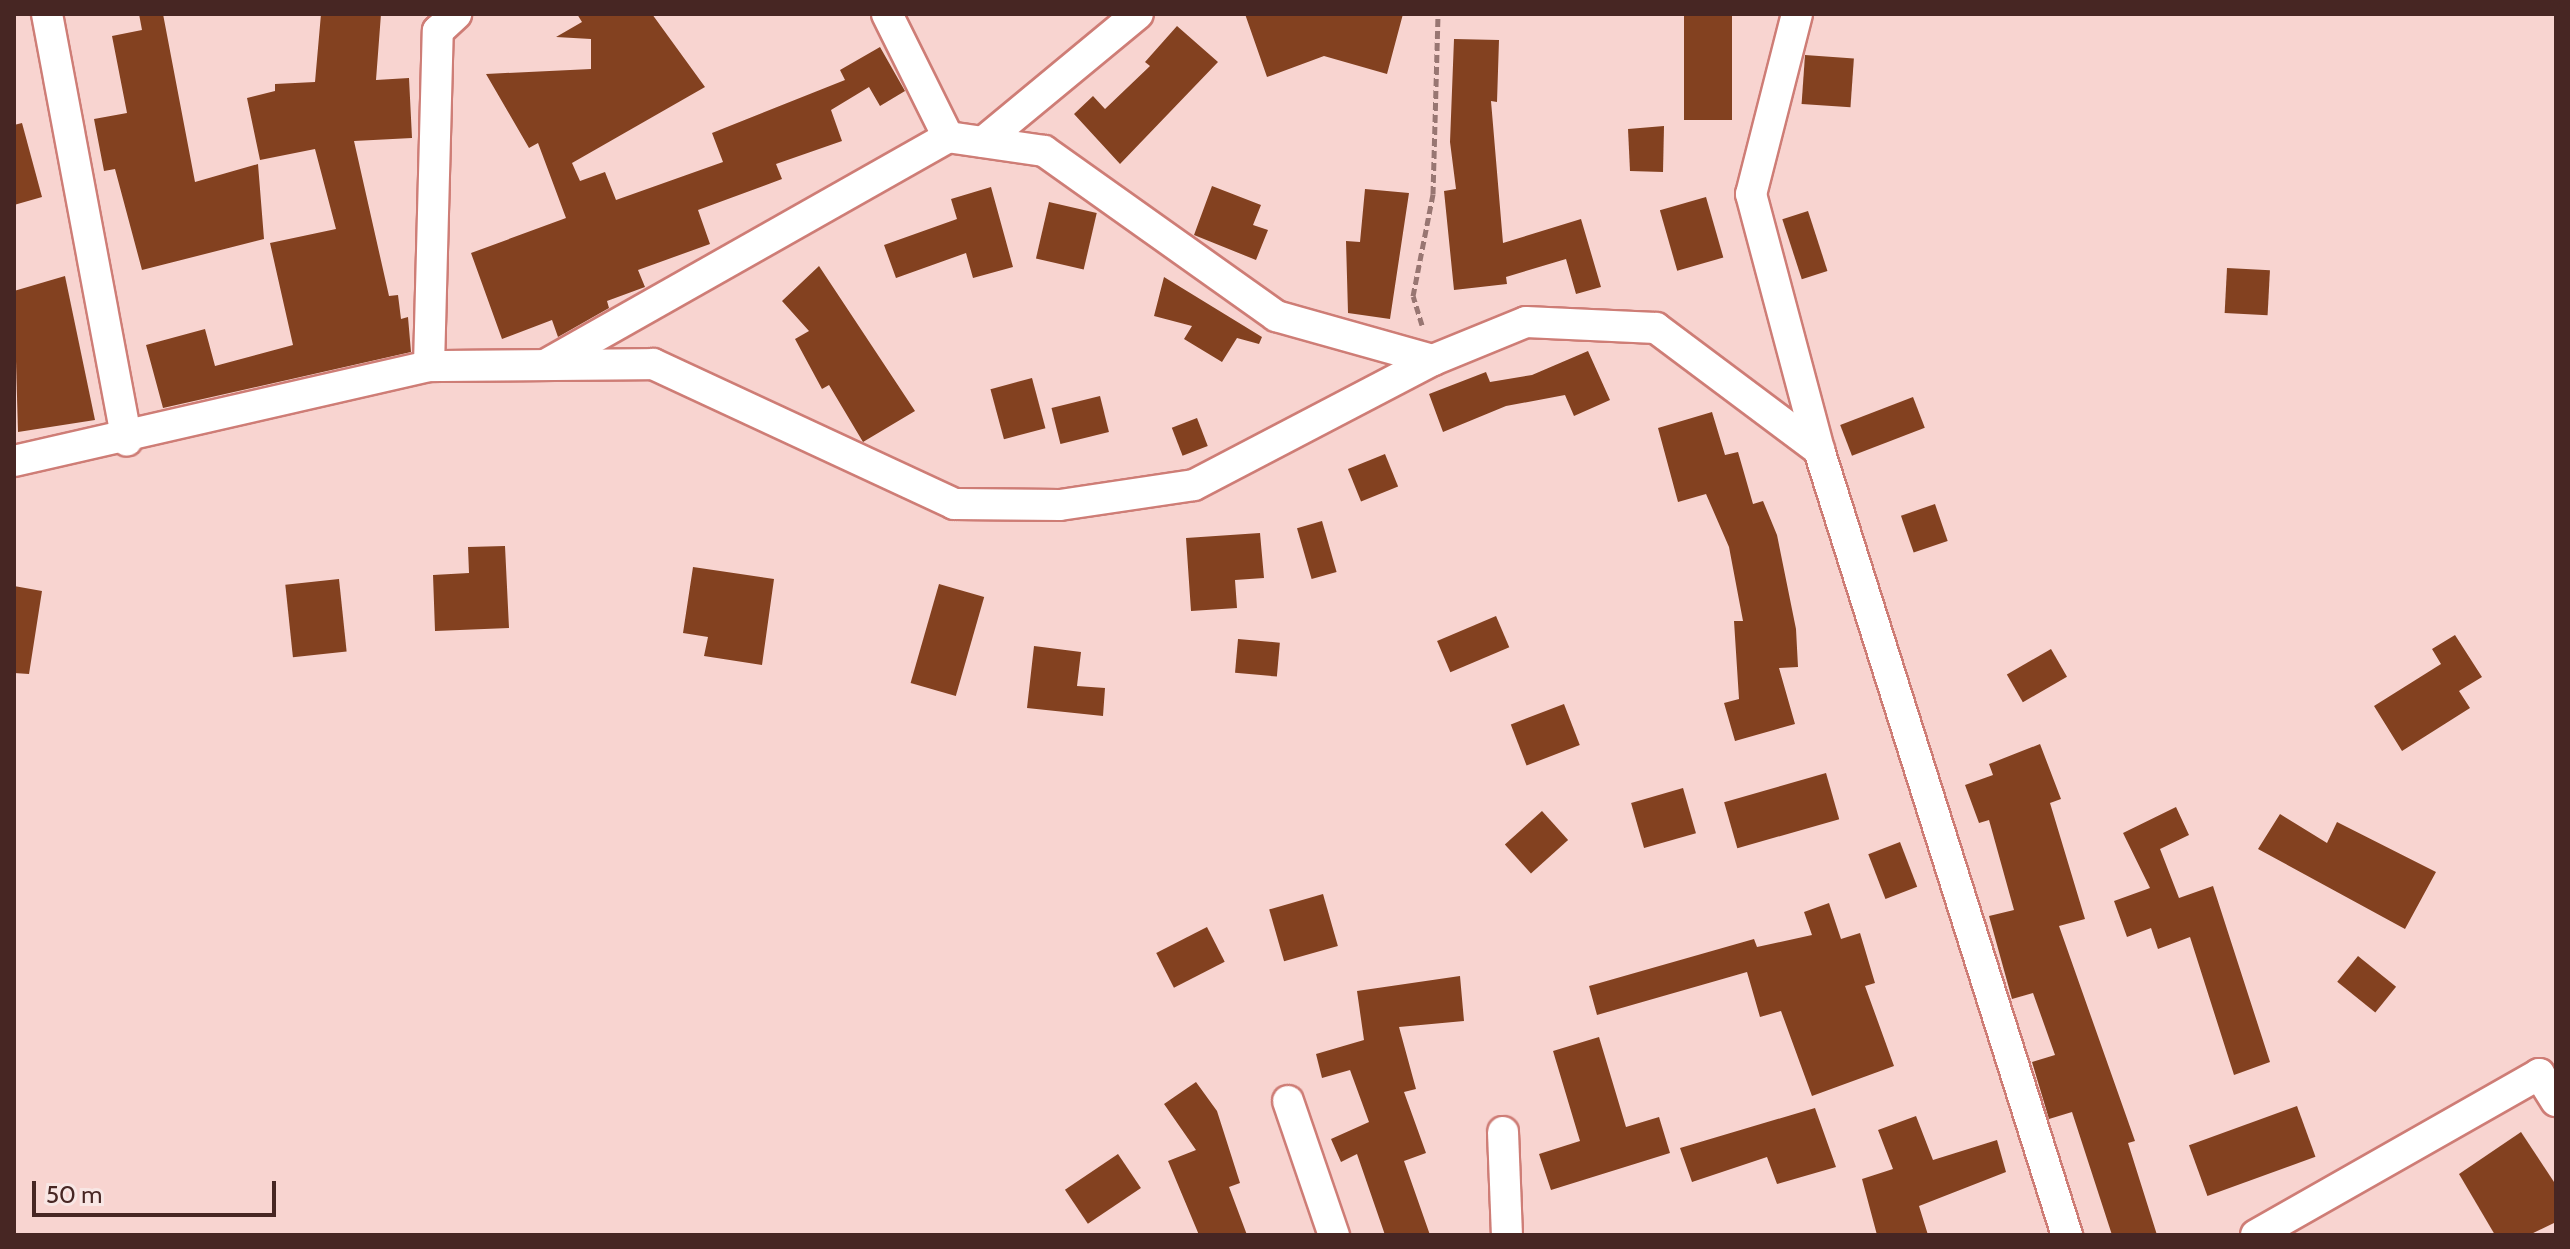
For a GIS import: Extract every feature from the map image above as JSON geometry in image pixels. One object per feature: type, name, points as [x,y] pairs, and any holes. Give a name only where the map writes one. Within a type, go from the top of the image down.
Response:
[{"type":"street","points":[[47,14],[127,441]]},
{"type":"street","points":[[429,366],[438,31],[456,14]]},
{"type":"street","points":[[887,14],[948,137]]},
{"type":"street","points":[[983,142],[1138,14]]},
{"type":"street","points":[[1797,14],[1751,194],[1819,450],[2067,1235]]},
{"type":"street","points":[[544,365],[948,137],[1044,151],[1276,316],[1433,360]]},
{"type":"street","points":[[14,461],[127,441],[429,366],[653,364],[954,504],[1060,505],[1194,485],[1433,360],[1526,322],[1656,328],[1819,450]]},
{"type":"street","points":[[2256,1235],[2539,1074],[2556,1101]]},
{"type":"street","points":[[1288,1101],[1334,1235]]},
{"type":"street","points":[[1503,1132],[1507,1235]]},
{"type":"path","points":[[1433,360],[1413,296],[1433,194],[1438,14]]},
{"type":"building","points":[[139,14],[163,14],[195,182],[258,164],[264,239],[142,270],[115,169],[104,171],[94,119],[127,113],[112,36],[142,30]]},
{"type":"building","points":[[321,14],[381,14],[376,80],[409,78],[412,138],[354,141],[389,296],[398,295],[401,319],[408,317],[411,352],[163,408],[146,345],[205,329],[215,366],[293,345],[270,243],[336,229],[315,149],[260,160],[247,98],[275,91],[275,84],[315,82]]},
{"type":"building","points":[[577,14],[652,14],[705,87],[572,163],[580,181],[605,172],[616,200],[723,162],[712,133],[845,80],[840,70],[880,47],[905,91],[880,106],[869,87],[831,110],[842,141],[776,164],[782,179],[698,210],[710,244],[638,270],[645,287],[607,301],[609,308],[558,337],[552,320],[502,339],[471,253],[566,218],[538,143],[529,148],[486,74],[591,69],[591,39],[556,37],[582,22]]},
{"type":"building","points":[[1245,14],[1403,14],[1387,74],[1324,56],[1267,77]]},
{"type":"building","points":[[1684,14],[1732,14],[1732,120],[1684,120]]},
{"type":"building","points":[[1177,26],[1218,62],[1120,164],[1074,114],[1093,96],[1105,109],[1150,66],[1145,62]]},
{"type":"building","points":[[1454,39],[1499,40],[1497,102],[1491,101],[1503,243],[1581,219],[1601,287],[1576,294],[1566,259],[1506,277],[1507,284],[1454,290],[1444,191],[1456,189],[1450,142]]},
{"type":"building","points":[[1805,55],[1854,58],[1850,107],[1802,104]]},
{"type":"building","points":[[22,123],[42,197],[14,205],[14,125]]},
{"type":"building","points":[[1664,126],[1663,172],[1630,171],[1628,129]]},
{"type":"building","points":[[1212,186],[1261,205],[1253,225],[1268,230],[1256,260],[1194,235]]},
{"type":"building","points":[[991,187],[1013,267],[973,278],[966,253],[896,278],[884,245],[957,219],[951,199]]},
{"type":"building","points":[[1365,189],[1409,193],[1390,319],[1348,313],[1346,241],[1360,242]]},
{"type":"building","points":[[1706,197],[1723,258],[1677,271],[1660,210]]},
{"type":"building","points":[[1049,202],[1097,213],[1084,270],[1036,259]]},
{"type":"building","points":[[1808,211],[1827,271],[1802,279],[1782,219]]},
{"type":"building","points":[[819,266],[915,411],[863,442],[829,385],[822,389],[795,339],[809,331],[782,301]]},
{"type":"building","points":[[2227,268],[2270,270],[2268,315],[2225,313]]},
{"type":"building","points":[[65,276],[95,420],[18,432],[14,291]]},
{"type":"building","points":[[1164,277],[1262,337],[1259,344],[1237,338],[1222,362],[1184,339],[1192,326],[1154,316]]},
{"type":"building","points":[[1588,351],[1610,400],[1574,416],[1565,395],[1506,406],[1443,432],[1429,394],[1486,372],[1490,382],[1532,375]]},
{"type":"building","points":[[1032,378],[1045,428],[1004,439],[990,389]]},
{"type":"building","points":[[1100,396],[1109,432],[1060,444],[1051,408]]},
{"type":"building","points":[[1913,397],[1925,428],[1852,456],[1840,425]]},
{"type":"building","points":[[1712,412],[1725,455],[1738,452],[1753,504],[1763,501],[1777,535],[1796,629],[1798,667],[1779,668],[1795,724],[1735,741],[1724,703],[1739,699],[1734,621],[1743,621],[1729,547],[1706,494],[1678,502],[1658,428]]},
{"type":"building","points":[[1197,418],[1208,446],[1183,456],[1172,428]]},
{"type":"building","points":[[1385,454],[1398,486],[1361,501],[1348,469]]},
{"type":"building","points":[[1935,504],[1948,541],[1914,553],[1901,516]]},
{"type":"building","points":[[1322,521],[1337,572],[1312,579],[1297,528]]},
{"type":"building","points":[[1260,533],[1264,578],[1235,580],[1237,608],[1191,611],[1186,538]]},
{"type":"building","points":[[505,546],[509,628],[435,631],[433,575],[469,573],[468,547]]},
{"type":"building","points":[[693,567],[774,579],[762,665],[704,656],[708,637],[683,633]]},
{"type":"building","points":[[339,579],[347,652],[293,657],[285,585]]},
{"type":"building","points":[[939,584],[984,597],[956,696],[911,683]]},
{"type":"building","points":[[14,586],[42,591],[29,674],[14,673]]},
{"type":"building","points":[[1496,616],[1509,647],[1450,672],[1437,641]]},
{"type":"building","points":[[2455,635],[2482,677],[2459,691],[2470,708],[2402,751],[2374,706],[2441,664],[2432,649]]},
{"type":"building","points":[[1238,639],[1280,643],[1277,677],[1235,673]]},
{"type":"building","points":[[1034,646],[1081,652],[1077,686],[1105,688],[1103,716],[1027,708]]},
{"type":"building","points":[[2051,649],[2067,677],[2023,702],[2007,675]]},
{"type":"building","points":[[1564,704],[1580,745],[1527,766],[1511,724]]},
{"type":"building","points":[[2040,744],[2061,799],[2050,803],[2085,919],[2059,926],[2135,1141],[2128,1143],[2157,1235],[2112,1235],[2072,1112],[2049,1119],[2032,1062],[2055,1055],[2033,993],[2012,999],[1989,916],[2014,910],[1989,820],[1979,823],[1965,785],[1993,775],[1989,764]]},
{"type":"building","points":[[1826,773],[1839,819],[1737,848],[1724,802]]},
{"type":"building","points":[[1683,788],[1696,833],[1644,848],[1631,803]]},
{"type":"building","points":[[2176,807],[2189,835],[2160,849],[2179,898],[2213,886],[2270,1062],[2234,1075],[2190,937],[2158,949],[2151,928],[2127,937],[2114,901],[2150,888],[2123,833]]},
{"type":"building","points":[[1542,811],[1568,840],[1531,873],[1505,844]]},
{"type":"building","points":[[2280,814],[2327,843],[2337,822],[2436,872],[2405,929],[2258,849]]},
{"type":"building","points":[[1900,842],[1917,887],[1885,899],[1868,854]]},
{"type":"building","points":[[1323,894],[1338,946],[1284,961],[1269,909]]},
{"type":"building","points":[[1829,903],[1841,939],[1860,933],[1875,983],[1865,986],[1894,1066],[1812,1096],[1781,1011],[1760,1017],[1747,972],[1597,1015],[1589,986],[1754,939],[1757,947],[1812,935],[1804,912]]},
{"type":"building","points":[[1207,927],[1225,962],[1174,988],[1156,953]]},
{"type":"building","points":[[2358,956],[2396,987],[2375,1012],[2337,982]]},
{"type":"building","points":[[1460,976],[1464,1021],[1399,1027],[1416,1089],[1404,1092],[1426,1153],[1404,1161],[1430,1235],[1385,1235],[1357,1154],[1341,1162],[1331,1139],[1369,1122],[1350,1070],[1322,1078],[1316,1054],[1364,1040],[1357,991]]},
{"type":"building","points":[[1599,1037],[1626,1127],[1659,1117],[1670,1153],[1551,1190],[1539,1154],[1580,1141],[1553,1051]]},
{"type":"building","points":[[1196,1082],[1217,1111],[1240,1183],[1229,1187],[1247,1235],[1199,1235],[1168,1161],[1196,1150],[1164,1104]]},
{"type":"building","points":[[2297,1106],[2315,1157],[2207,1196],[2189,1145]]},
{"type":"building","points":[[1815,1108],[1836,1167],[1777,1184],[1767,1157],[1692,1182],[1680,1148]]},
{"type":"building","points":[[1916,1116],[1933,1160],[1997,1140],[2006,1172],[1919,1206],[1928,1235],[1877,1235],[1862,1179],[1893,1169],[1878,1130]]},
{"type":"building","points":[[2521,1132],[2556,1185],[2556,1222],[2529,1235],[2495,1235],[2459,1174]]},
{"type":"building","points":[[1118,1154],[1141,1188],[1088,1224],[1065,1190]]}]
